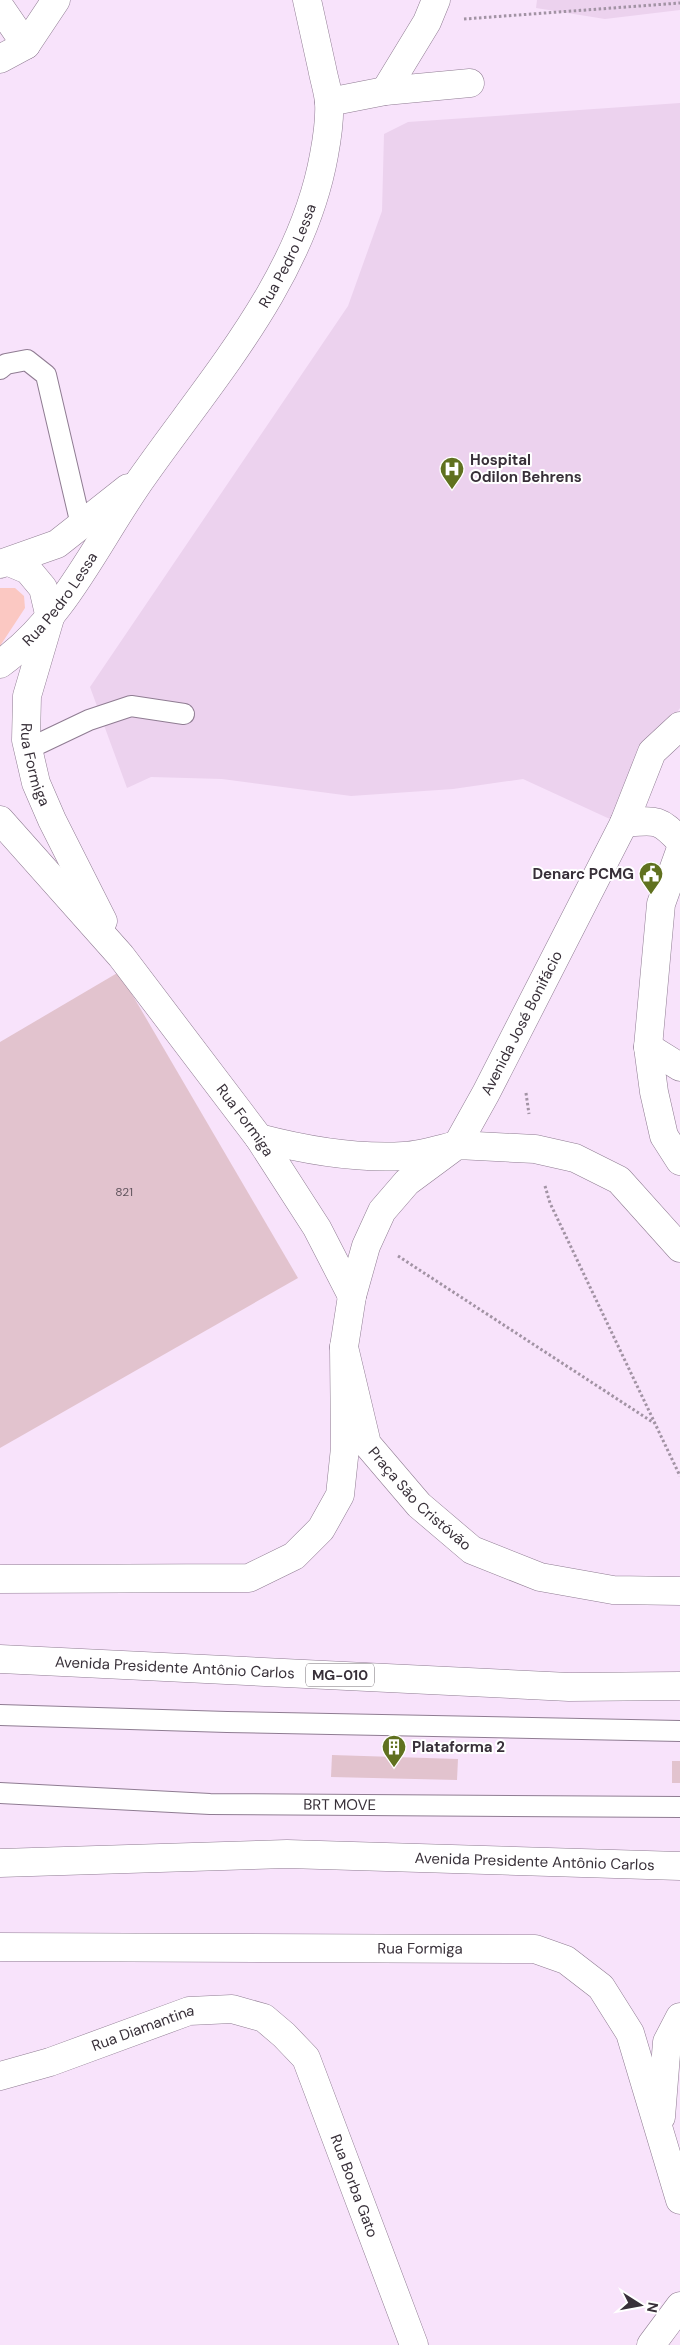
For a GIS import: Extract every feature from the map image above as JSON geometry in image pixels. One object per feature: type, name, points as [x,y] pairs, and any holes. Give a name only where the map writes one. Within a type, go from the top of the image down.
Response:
[{"type":"main road","points":[[0,59],[26,45],[56,0]]},
{"type":"main road","name":"Rua Pedro Lessa","points":[[0,664],[50,618],[102,543],[143,476],[220,371],[270,293],[292,250],[310,208],[324,156],[329,102],[307,0]]},
{"type":"main road","points":[[0,7],[26,45]]},
{"type":"main road","points":[[385,92],[431,11]]},
{"type":"main road","points":[[329,102],[385,92],[470,82]]},
{"type":"main road","name":"Rua Pedro Lessa","points":[[4,563],[57,544],[143,476]]},
{"type":"main road","points":[[4,563],[28,570],[43,588],[50,618]]},
{"type":"main road","name":"Rua Formiga","points":[[50,618],[27,696],[26,740],[36,783],[52,820],[120,956]]},
{"type":"main road","name":"Avenida José Bonifácio","points":[[457,1145],[486,1093],[624,823],[652,752],[680,726]]},
{"type":"main road","name":"Rua Formiga","points":[[0,820],[120,956],[259,1138],[317,1228],[352,1296]]},
{"type":"main road","points":[[624,823],[646,821],[664,824],[680,841]]},
{"type":"main road","points":[[680,851],[661,904],[648,1047],[654,1092],[664,1136],[680,1161]]},
{"type":"main road","points":[[648,1047],[680,1067]]},
{"type":"main road","points":[[259,1138],[298,1148],[372,1156],[405,1156],[457,1145],[534,1149],[575,1158],[619,1180],[680,1248]]},
{"type":"main road","name":"Praça São Cristóvão","points":[[457,1145],[406,1182],[382,1211],[366,1246],[352,1296],[344,1347],[366,1444],[419,1505],[472,1550],[540,1577],[613,1590],[680,1591]]},
{"type":"main road","points":[[650,1215],[680,1267]]},
{"type":"main road","points":[[0,1579],[249,1578],[294,1556],[321,1529],[340,1495],[345,1448],[344,1347]]},
{"type":"main road","name":"Avenida Presidente Antônio Carlos","points":[[0,1659],[569,1687],[680,1686]]},
{"type":"main road","name":"Avenida Presidente Antônio Carlos","points":[[0,1863],[287,1854],[680,1866]]},
{"type":"main road","name":"Rua Formiga","points":[[0,1947],[534,1949],[566,1960],[601,1987],[630,2033],[680,2194]]},
{"type":"main road","name":"Rua Diamantina","points":[[0,2076],[50,2062],[189,2011],[232,2009],[264,2018],[284,2034]]},
{"type":"main road","points":[[660,2132],[667,2042],[680,2017]]},
{"type":"main road","name":"Rua Borba Gato","points":[[284,2034],[306,2058],[414,2345]]},
{"type":"main road","points":[[651,2345],[680,2306]]},
{"type":"lane","points":[[0,369],[6,364],[27,360],[46,375],[81,525]]},
{"type":"lane","points":[[28,749],[89,720],[131,706],[184,714]]},
{"type":"lane","points":[[0,1715],[246,1723],[680,1731]]},
{"type":"lane","name":"BRT MOVE","points":[[0,1792],[210,1804],[680,1807]]},
{"type":"path","points":[[431,11],[680,3]]},
{"type":"path","points":[[486,1093],[525,1087],[534,1149],[550,1203],[680,1476]]},
{"type":"path","points":[[382,1211],[398,1256],[655,1423]]},
{"type":"shaded area","points":[[537,0],[680,0],[680,10],[605,19],[536,8]]},
{"type":"shaded area","name":"Hospital Odilon Behrens","points":[[680,103],[680,708],[664,729],[612,820],[523,779],[453,789],[351,796],[222,779],[151,777],[127,788],[90,687],[348,306],[382,211],[384,134],[408,122]]},
{"type":"shaded area","points":[[0,588],[15,588],[24,596],[25,608],[0,646]]},
{"type":"building","points":[[119,972],[298,1278],[0,1448],[0,1042]]},
{"type":"building","name":"Plataforma 2","points":[[332,1755],[458,1759],[457,1780],[331,1777]]},
{"type":"building","points":[[672,1761],[680,1761],[680,1783],[672,1783]]},
{"type":"place","name":"Hospital Odilon Behrens","points":[[452,490]]},
{"type":"place","name":"Denarc PCMG","points":[[651,895]]},
{"type":"place","name":"Plataforma 2","points":[[394,1768]]}]
